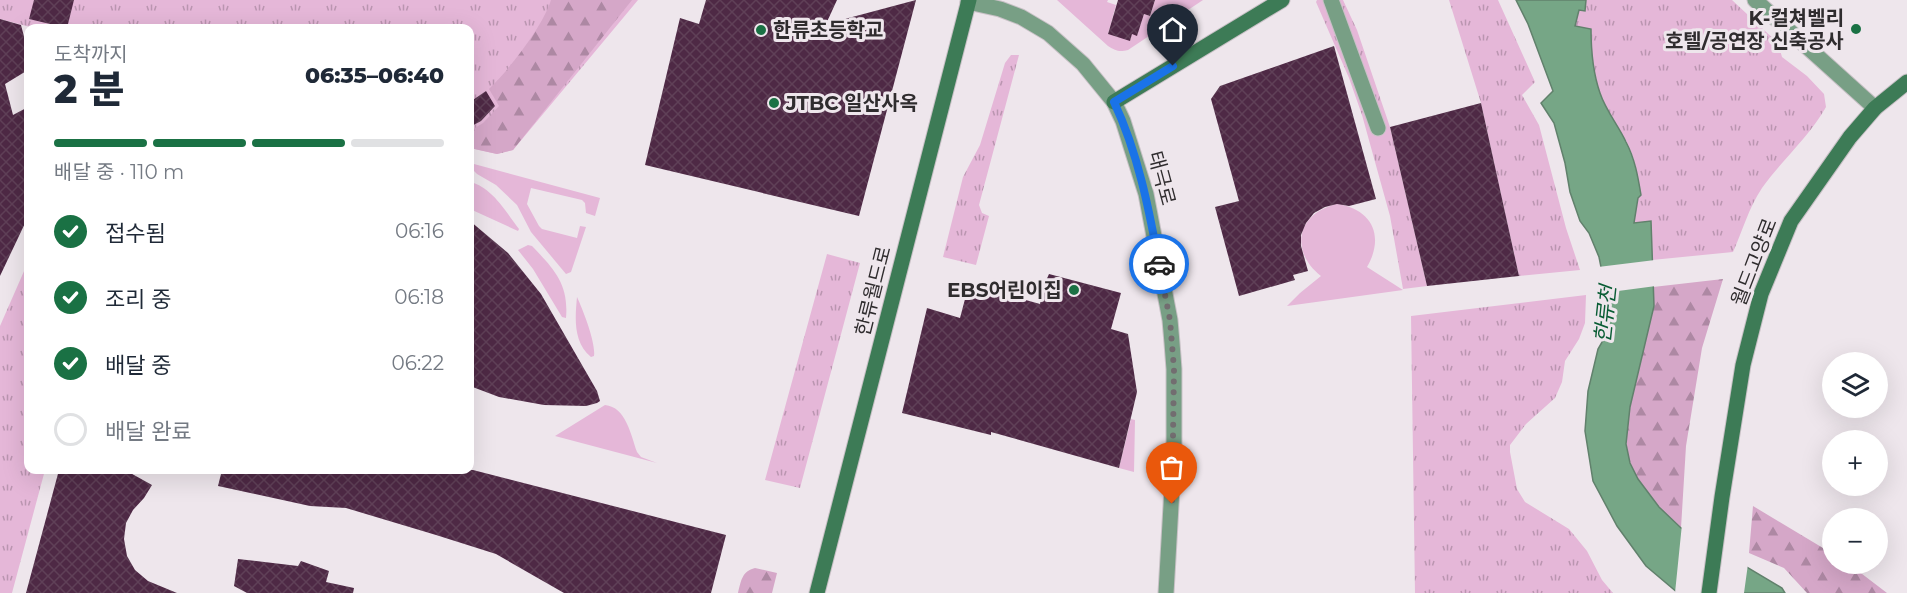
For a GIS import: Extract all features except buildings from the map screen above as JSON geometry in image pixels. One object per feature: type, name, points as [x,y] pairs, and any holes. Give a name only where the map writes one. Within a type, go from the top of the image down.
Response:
[{"type":"main road","points":[[1114,102],[1281,0]]},
{"type":"main road","name":"한류월드로","points":[[817,593],[968,1]]},
{"type":"main road","name":"월드고양로","points":[[1709,593],[1743,365],[1761,294],[1791,221],[1851,137],[1875,108],[1907,82]]},
{"type":"street","points":[[1331,0],[1378,128]]},
{"type":"street","points":[[1755,0],[1875,108]]},
{"type":"street","name":"태극로","points":[[968,1],[1021,17],[1048,33],[1083,64],[1114,102],[1123,122],[1146,194],[1171,332],[1174,369],[1174,453],[1166,593]]},
{"type":"green space","points":[[0,0],[638,0],[513,150],[497,154],[474,149],[474,24],[24,25],[0,19]]},
{"type":"green space","points":[[551,0],[632,0],[513,150],[497,154],[474,149],[474,129],[483,123],[499,106],[489,89],[524,47],[547,11]]},
{"type":"green space","points":[[1057,0],[1108,0],[1107,2],[1116,5],[1108,34],[1130,40],[1132,34],[1137,35],[1144,14],[1150,16],[1155,0],[1203,0],[1128,50],[1120,51],[1108,46]]},
{"type":"green space","points":[[1317,0],[1343,0],[1357,30],[1390,127],[1427,286],[1403,289],[1390,216],[1362,115]]},
{"type":"green space","points":[[1449,0],[1498,0],[1535,82],[1522,95],[1539,125],[1566,228],[1580,270],[1519,276],[1481,103]]},
{"type":"green space","points":[[1586,0],[1732,0],[1778,43],[1782,57],[1807,76],[1824,94],[1826,107],[1812,128],[1757,195],[1733,252],[1652,260],[1650,221],[1634,223],[1640,195],[1632,154],[1600,95],[1593,63],[1591,30],[1575,26],[1579,10],[1585,10]]},
{"type":"green space","points":[[1011,55],[1019,55],[979,205],[982,213],[989,216],[976,265],[943,257],[963,177],[980,145],[1005,63]]},
{"type":"green space","points":[[474,164],[600,198],[595,216],[586,213],[585,203],[582,200],[531,188],[527,204],[542,229],[577,238],[580,226],[586,227],[571,272],[566,274],[531,232],[517,205],[496,185],[474,171]]},
{"type":"green space","points":[[474,184],[492,195],[504,208],[519,229],[518,231],[474,211]]},
{"type":"green space","points":[[1337,204],[1349,207],[1367,218],[1375,235],[1375,245],[1367,267],[1403,290],[1287,306],[1321,276],[1311,266],[1301,245],[1306,224],[1313,216]]},
{"type":"green space","points":[[528,245],[540,254],[558,278],[565,296],[566,318],[562,317],[533,269],[518,250]]},
{"type":"green space","points":[[827,254],[860,263],[800,488],[765,480]]},
{"type":"green space","points":[[24,271],[24,474],[44,474],[12,593],[0,593],[0,326]]},
{"type":"green space","points":[[1723,279],[1702,348],[1686,446],[1681,528],[1645,490],[1634,473],[1626,445],[1627,424],[1648,330],[1653,287]]},
{"type":"green space","points":[[1586,295],[1585,323],[1579,339],[1565,361],[1562,382],[1555,398],[1526,424],[1510,445],[1510,452],[1517,489],[1525,502],[1569,529],[1587,551],[1602,580],[1613,593],[1415,593],[1411,316]]},
{"type":"green space","points":[[577,297],[593,343],[594,356],[591,357],[581,344],[576,329]]},
{"type":"green space","points":[[605,405],[612,407],[623,416],[641,457],[657,463],[555,436]]},
{"type":"green space","points":[[1131,419],[1135,420],[1134,472],[1119,468]]},
{"type":"green space","points":[[1753,506],[1822,547],[1822,574],[1862,574],[1887,593],[1807,593],[1784,568],[1749,553]]},
{"type":"green space","points":[[755,568],[777,573],[772,593],[738,593],[747,571]]},
{"type":"shaded area","points":[[1516,0],[1586,0],[1585,11],[1579,10],[1575,26],[1591,29],[1593,62],[1600,93],[1634,161],[1641,195],[1638,198],[1634,223],[1651,221],[1654,306],[1630,407],[1626,444],[1630,463],[1638,479],[1659,507],[1681,528],[1782,588],[1785,593],[1678,593],[1646,566],[1617,526],[1593,481],[1585,431],[1588,391],[1598,349],[1605,337],[1608,316],[1607,297],[1599,257],[1589,233],[1580,221],[1570,192],[1554,123],[1541,103],[1553,91],[1528,24]]},
{"type":"pier","points":[[1655,260],[1656,286],[1603,293],[1598,267]]},
{"type":"pier","points":[[1682,524],[1748,564],[1744,593],[1675,593]]},
{"type":"way so far","points":[[1159,264],[1170,320],[1174,369],[1172,504]]},
{"type":"place","name":"K-컬쳐벨리 호텔/공연장 신축공사","points":[[1856,29]]},
{"type":"place","name":"한류초등학교","points":[[761,30]]},
{"type":"place","name":"JTBC 일산사옥","points":[[774,103]]},
{"type":"place","name":"EBS어린이집","points":[[1074,290]]},
{"type":"route","points":[[1159,264],[1146,194],[1123,122],[1114,102],[1173,66]]},
{"type":"water label","name":"한류천","points":[[1605,314]]}]
